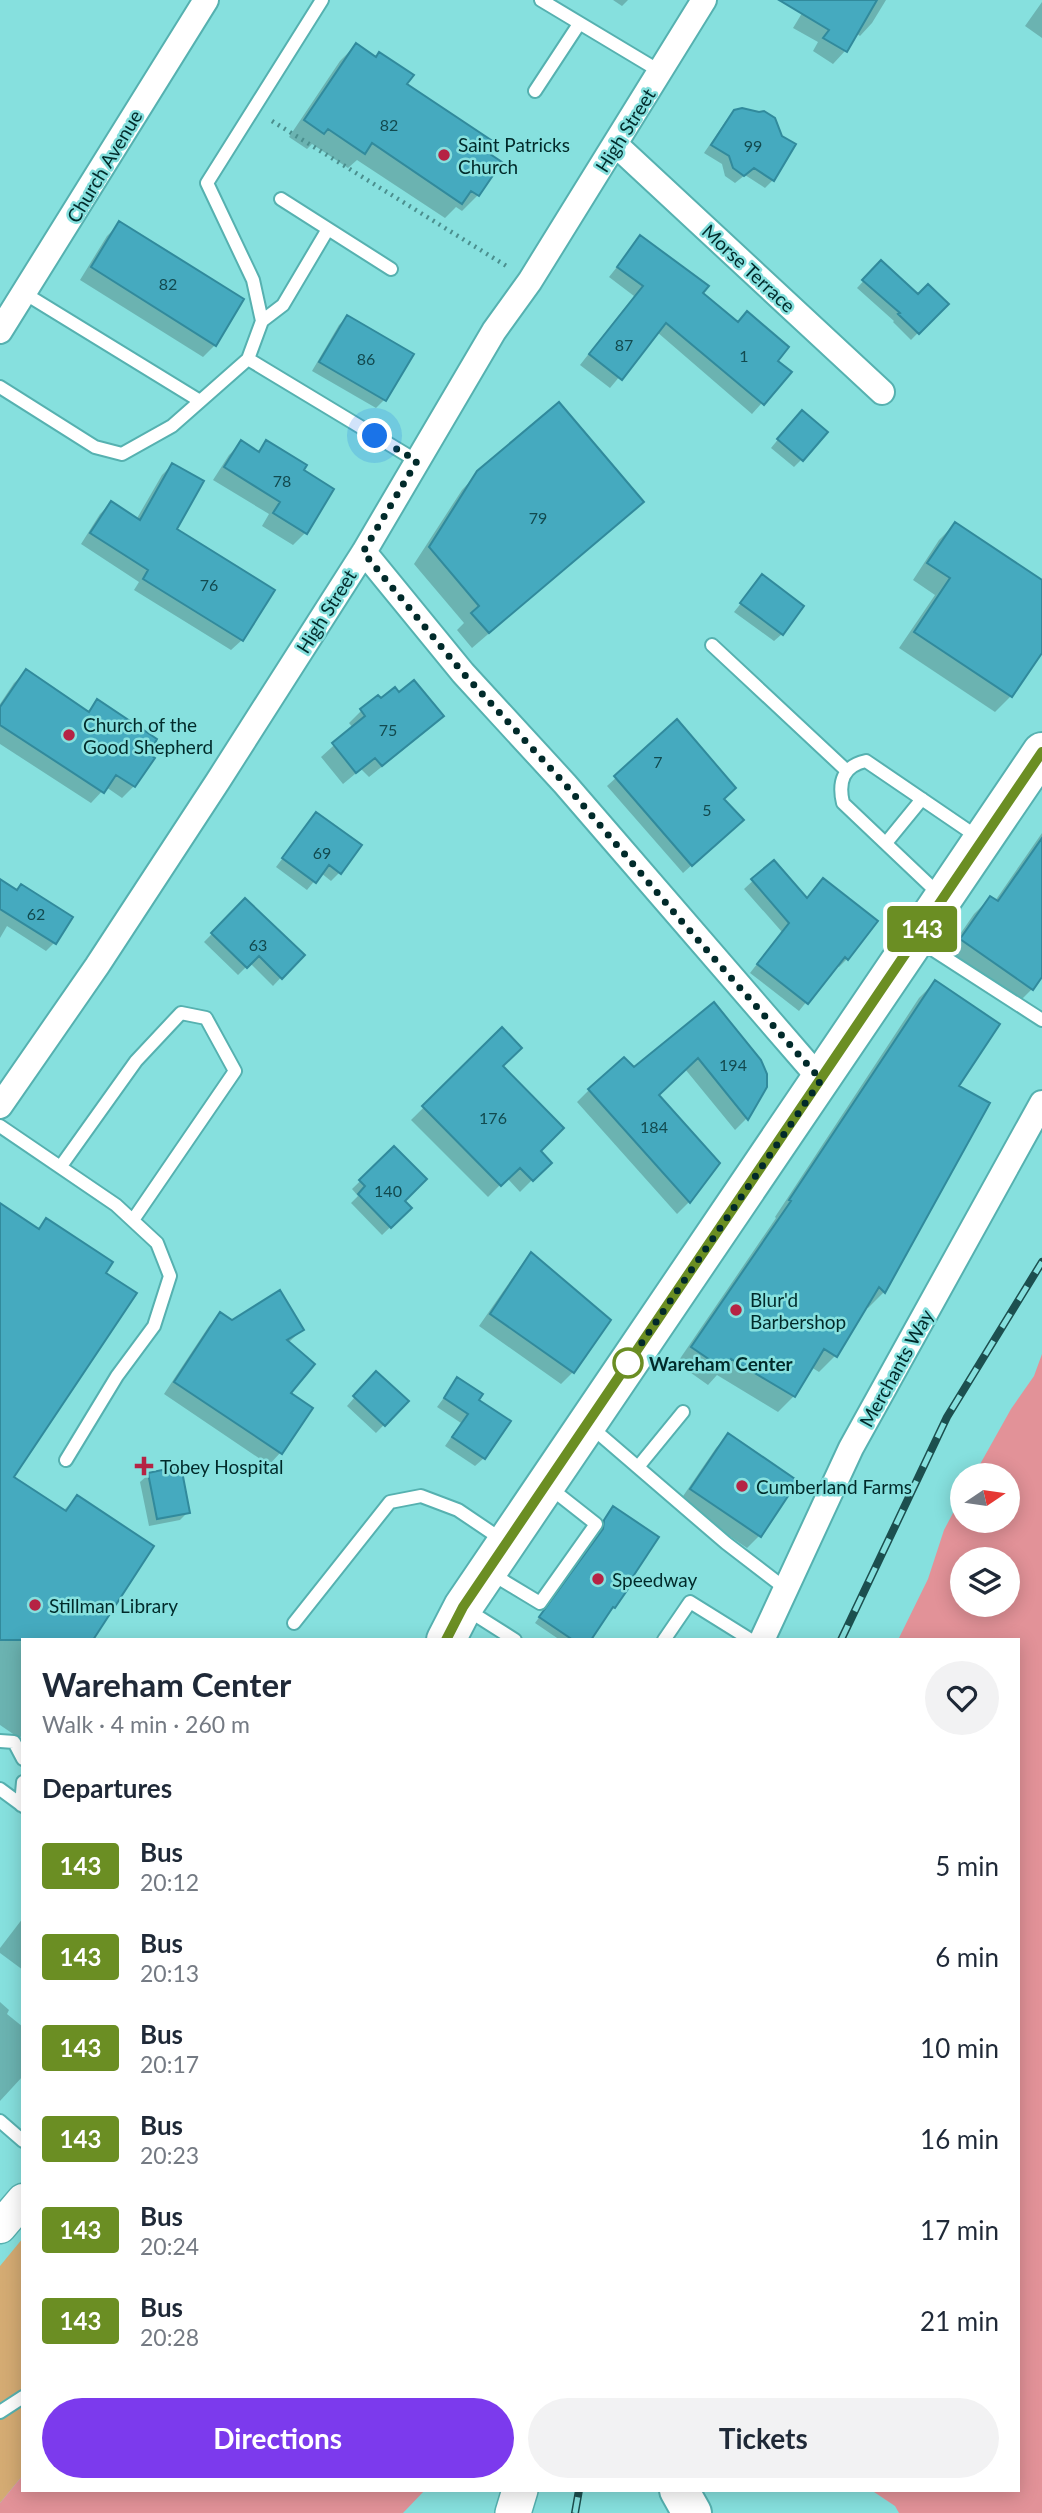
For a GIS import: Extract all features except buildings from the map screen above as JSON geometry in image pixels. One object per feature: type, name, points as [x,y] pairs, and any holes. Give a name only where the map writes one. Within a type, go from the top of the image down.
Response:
[{"type":"main road","points":[[454,1623],[1042,752]]},
{"type":"main road","points":[[513,2513],[519,2492]]},
{"type":"main road","points":[[680,2492],[692,2513]]},
{"type":"street","name":"Church Avenue","points":[[0,331],[205,0]]},
{"type":"street","name":"High Street","points":[[0,1106],[127,920],[363,552],[494,331],[530,281],[704,0]]},
{"type":"street","name":"Morse Terrace","points":[[615,144],[882,392]]},
{"type":"street","points":[[363,552],[463,673],[565,784],[821,1080]]},
{"type":"street","name":"Merchants Way","points":[[763,1638],[851,1448],[1042,1103]]},
{"type":"street","points":[[0,2227],[21,2202]]},
{"type":"lane","points":[[0,387],[94,447],[122,454],[172,426],[248,359],[262,321],[253,279],[207,183],[322,0]]},
{"type":"lane","points":[[541,0],[661,72]]},
{"type":"lane","points":[[536,91],[579,24]]},
{"type":"lane","points":[[281,199],[391,269]]},
{"type":"lane","points":[[262,321],[283,305],[328,229]]},
{"type":"lane","points":[[24,293],[200,401]]},
{"type":"lane","points":[[248,359],[417,461]]},
{"type":"lane","points":[[712,645],[846,771]]},
{"type":"lane","points":[[943,897],[843,803],[839,787],[846,771],[857,763],[866,761],[982,840]]},
{"type":"lane","points":[[886,843],[922,799]]},
{"type":"lane","points":[[915,938],[1042,1020]]},
{"type":"lane","points":[[61,1166],[136,1061],[181,1013],[206,1018],[235,1071],[133,1220]]},
{"type":"lane","points":[[0,1126],[116,1205],[158,1243],[170,1276],[153,1326],[117,1376],[66,1460]]},
{"type":"lane","points":[[638,1467],[683,1412]]},
{"type":"lane","points":[[587,1423],[726,1543],[786,1589]]},
{"type":"lane","points":[[294,1623],[390,1502],[421,1496],[458,1510],[540,1603],[596,1524],[546,1485]]},
{"type":"lane","points":[[665,1638],[690,1602],[748,1638]]},
{"type":"lane","points":[[454,1623],[508,1638]]},
{"type":"lane","points":[[0,1741],[14,1742],[21,1755]]},
{"type":"lane","points":[[0,1788],[21,1804]]},
{"type":"lane","points":[[0,2121],[21,2139]]},
{"type":"lane","points":[[0,2412],[21,2398]]},
{"type":"path","points":[[253,110],[530,281]]},
{"type":"shaded area","points":[[1042,1354],[1042,2513],[899,2513],[895,2506],[874,2492],[1020,2492],[1020,1638],[899,1638],[928,1579],[950,1519],[950,1533],[1020,1533],[1020,1463],[981,1463],[1011,1409],[1034,1376]]},
{"type":"shaded area","points":[[21,2240],[21,2477],[0,2503],[0,2266]]},
{"type":"shaded area","points":[[21,2477],[21,2492],[423,2492],[403,2513],[0,2513],[0,2503]]},
{"type":"railway","points":[[842,1638],[947,1417],[1042,1262]]},
{"type":"railway","points":[[575,2513],[579,2492]]},
{"type":"bus line","name":"143","points":[[447,1638],[463,1607],[1042,752]]},
{"type":"place","name":"Saint Patricks Church","points":[[444,155]]},
{"type":"place","name":"Church of the Good Shepherd","points":[[69,735]]},
{"type":"place","name":"Blur'd Barbershop","points":[[736,1310]]},
{"type":"place","name":"Wareham Center","points":[[628,1363]]},
{"type":"place","name":"Tobey Hospital","points":[[144,1466]]},
{"type":"place","name":"Cumberland Farms","points":[[742,1486]]},
{"type":"place","name":"Speedway","points":[[598,1579]]},
{"type":"place","name":"Stillman Library","points":[[35,1605]]},
{"type":"route","points":[[375,436],[417,461],[363,552],[463,673],[565,784],[821,1080],[628,1363]]}]
